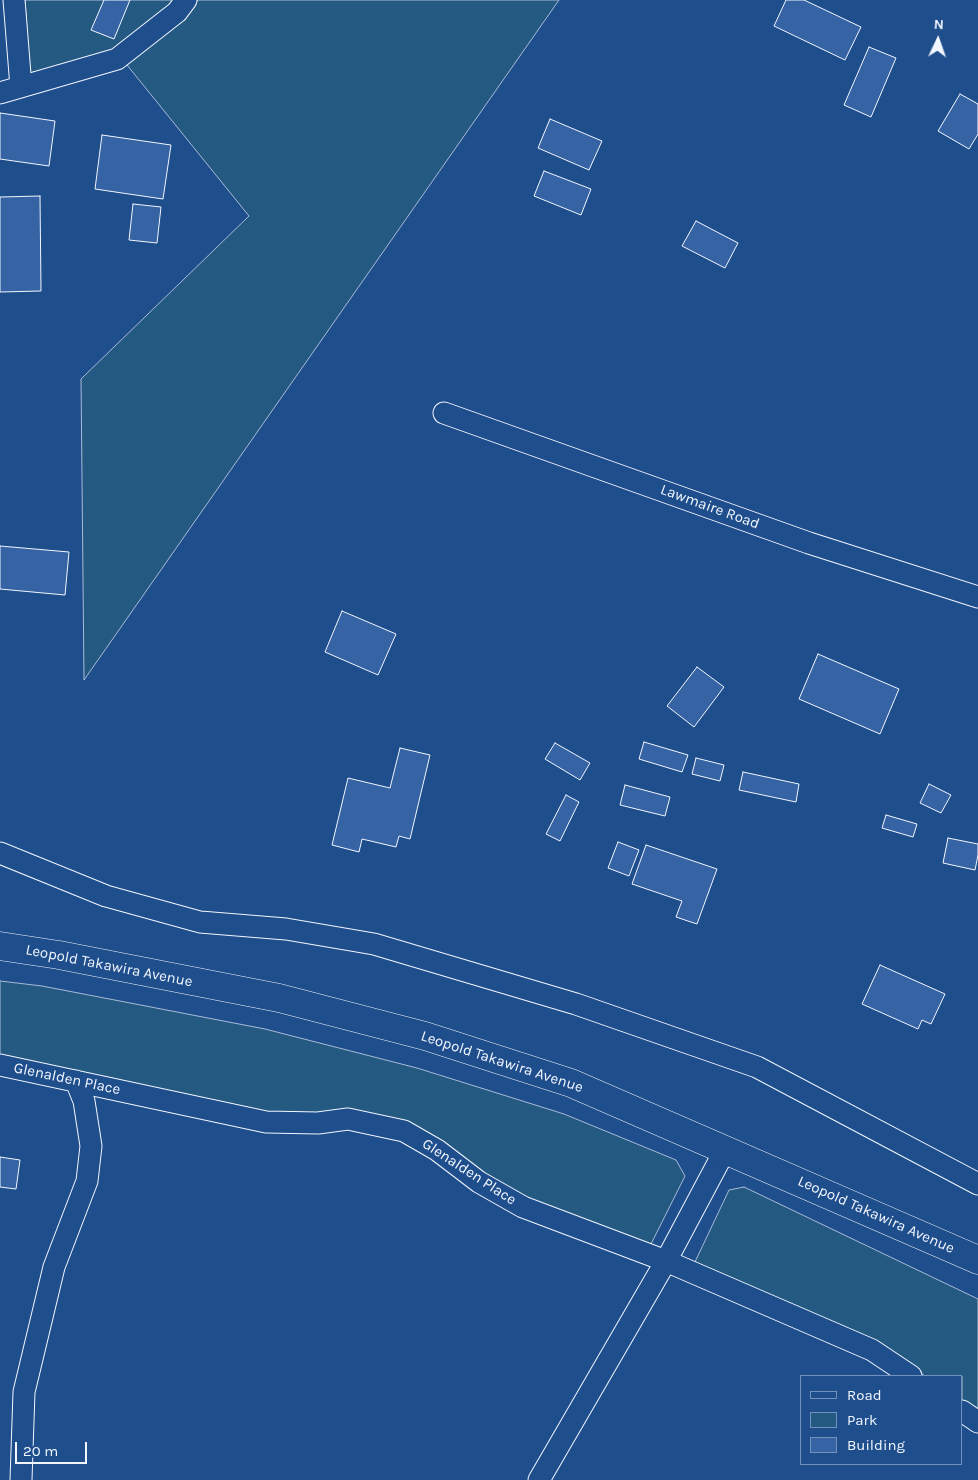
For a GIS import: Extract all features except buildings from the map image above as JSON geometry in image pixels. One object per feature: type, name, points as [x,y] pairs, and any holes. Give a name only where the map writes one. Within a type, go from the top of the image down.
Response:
[{"type":"highway","name":"Leopold Takawira Avenue","points":[[0,946],[59,955],[279,998],[425,1036],[571,1083],[978,1260]]},
{"type":"street","points":[[14,0],[21,87]]},
{"type":"street","points":[[0,93],[117,59],[177,12],[186,0]]},
{"type":"street","name":"Lawmaire Road","points":[[444,413],[810,543],[978,597]]},
{"type":"street","points":[[0,853],[106,896],[200,922],[286,929],[374,944],[576,1004],[757,1067],[978,1184]]},
{"type":"street","name":"Glenalden Place","points":[[0,1065],[266,1122],[318,1123],[348,1119],[404,1131],[437,1150],[479,1182],[523,1207],[666,1261],[872,1350],[910,1375]]},
{"type":"street","points":[[21,1480],[24,1392],[54,1267],[87,1181],[91,1146],[84,1101],[76,1081]]},
{"type":"street","points":[[539,1480],[666,1261],[725,1150]]},
{"type":"street","points":[[963,1412],[978,1422]]},
{"type":"green space","points":[[25,0],[173,0],[112,50],[30,73]]},
{"type":"green space","points":[[198,0],[559,0],[84,680],[81,379],[249,216],[127,65],[185,18]]},
{"type":"green space","points":[[0,981],[42,986],[265,1029],[417,1068],[564,1114],[676,1160],[685,1176],[649,1248],[522,1198],[445,1149],[317,1116],[263,1112],[0,1056]]},
{"type":"green space","points":[[744,1187],[978,1299],[978,1412],[963,1402],[963,1375],[923,1375],[879,1346],[694,1264],[729,1190]]}]
